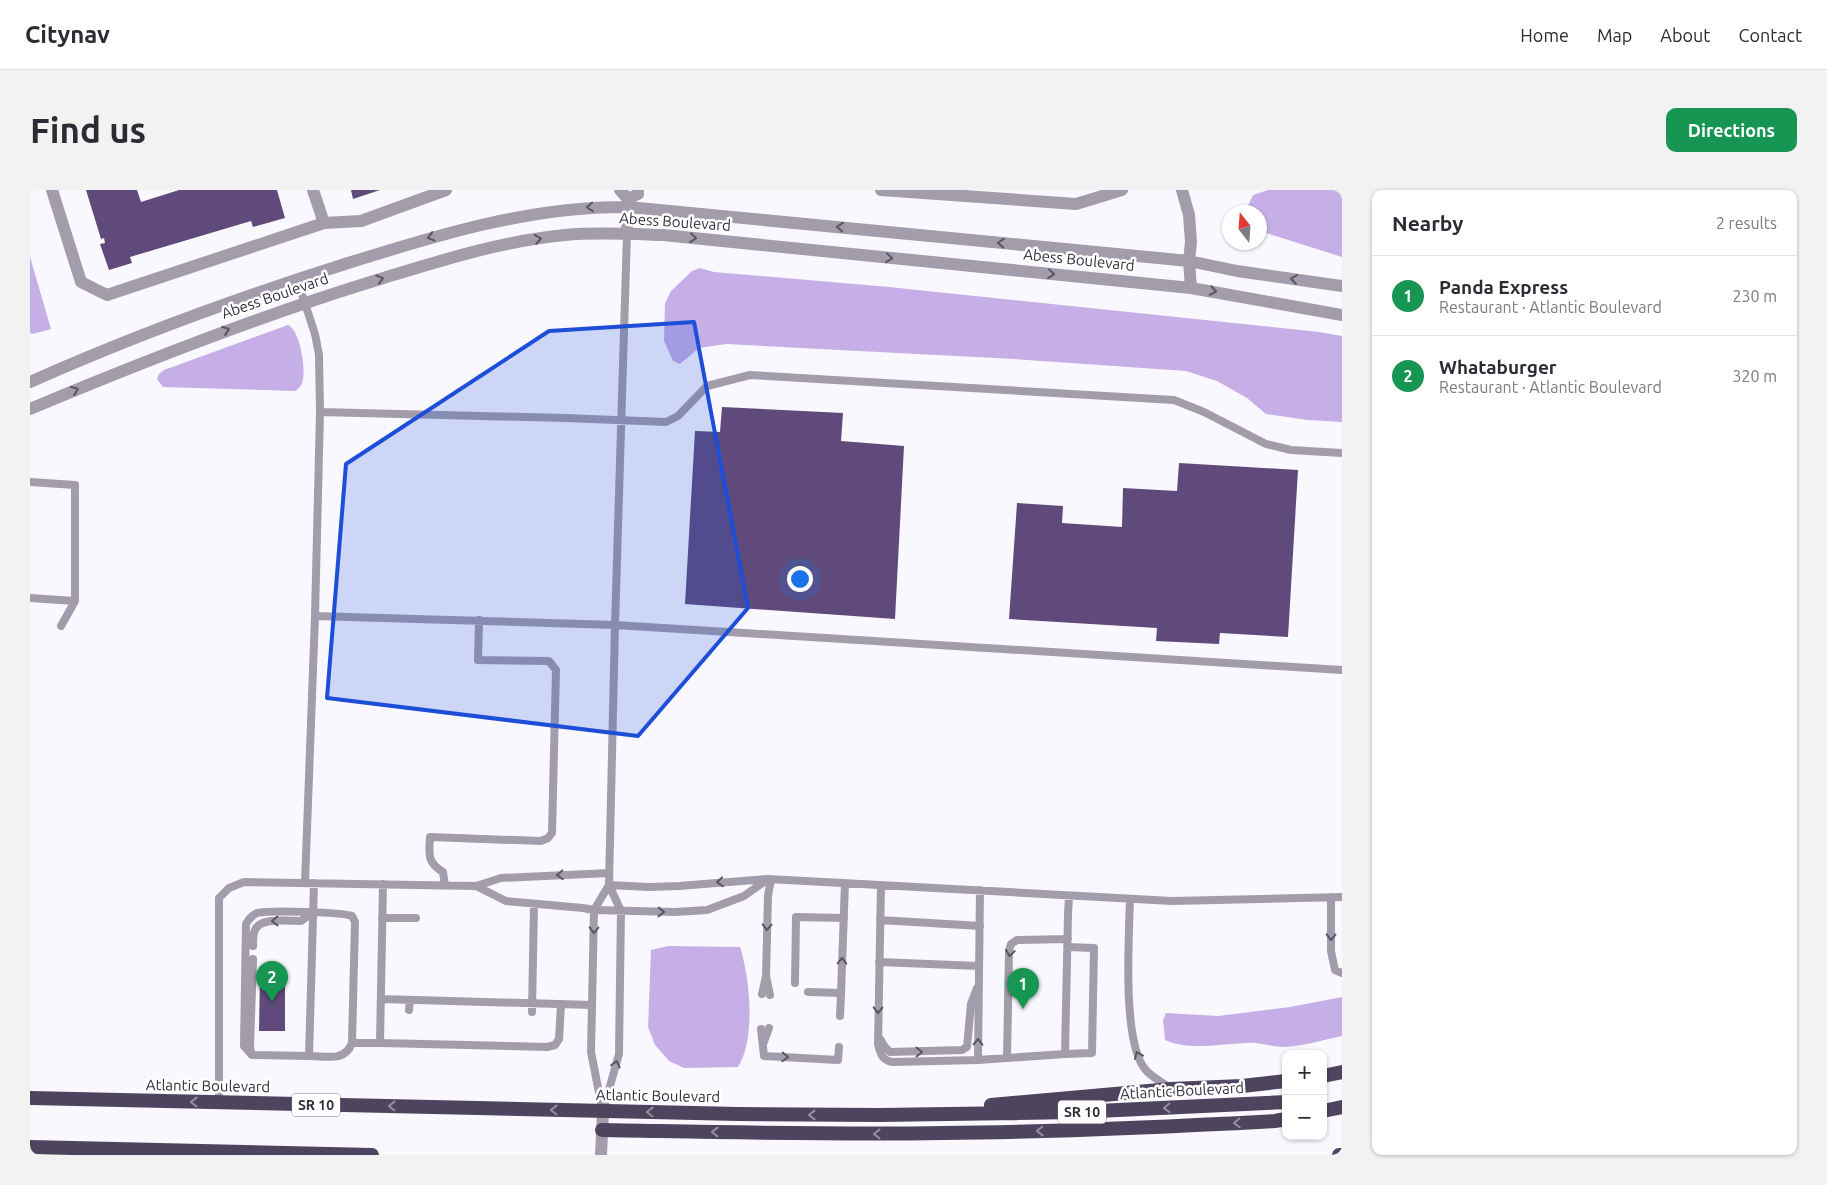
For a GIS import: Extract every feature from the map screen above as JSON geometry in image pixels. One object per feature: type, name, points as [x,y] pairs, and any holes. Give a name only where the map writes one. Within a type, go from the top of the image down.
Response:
[{"type":"highway","points":[[1327,1075],[1342,1072]]},
{"type":"highway","points":[[878,1115],[1171,1089],[1242,1086],[1282,1081]]},
{"type":"highway","name":"Atlantic Boulevard","points":[[30,1098],[603,1111],[878,1115],[1076,1112],[1282,1102]]},
{"type":"highway","points":[[1327,1101],[1342,1100]]},
{"type":"highway","points":[[1327,1110],[1342,1107]]},
{"type":"highway","points":[[602,1130],[814,1134],[953,1133],[1094,1130],[1282,1120]]},
{"type":"highway","points":[[30,1147],[372,1155]]},
{"type":"street","points":[[52,190],[81,282],[107,295],[324,223],[361,221],[446,190]]},
{"type":"street","points":[[313,190],[324,223]]},
{"type":"street","points":[[627,234],[625,199],[638,194],[638,190]]},
{"type":"street","points":[[881,190],[1076,204],[1122,190]]},
{"type":"street","points":[[1182,190],[1189,215],[1191,288]]},
{"type":"street","name":"Abess Boulevard","points":[[30,382],[106,348],[186,318],[297,279],[431,236],[487,223],[625,199],[1189,260],[1237,271],[1342,286]]},
{"type":"street","name":"Abess Boulevard","points":[[30,409],[130,366],[306,302],[449,258],[503,245],[565,235],[663,235],[1191,288],[1342,315]]},
{"type":"street","points":[[601,1155],[603,1111]]},
{"type":"lane","points":[[603,1111],[619,1054],[621,911],[609,885],[609,873],[627,234]]},
{"type":"lane","points":[[297,279],[306,302],[319,355],[320,412],[309,883],[313,912],[309,1056]]},
{"type":"lane","points":[[320,412],[666,422],[678,416],[708,386],[750,375],[1174,400],[1204,412],[1266,444],[1291,450],[1342,453]]},
{"type":"lane","points":[[30,482],[75,485],[75,601],[62,626]]},
{"type":"lane","points":[[30,598],[75,601]]},
{"type":"lane","points":[[315,616],[615,625],[1342,670]]},
{"type":"lane","points":[[444,885],[443,872],[432,864],[429,856],[430,838],[541,840],[548,838],[552,833],[556,670],[548,661],[478,660],[479,620]]},
{"type":"lane","points":[[219,1102],[219,898],[229,888],[244,882],[476,886],[501,878],[609,873]]},
{"type":"lane","points":[[609,885],[679,886],[770,879],[1172,901],[1342,897]]},
{"type":"lane","points":[[476,886],[506,901],[594,910],[675,912],[706,910],[744,896],[770,879]]},
{"type":"lane","points":[[766,994],[770,879]]},
{"type":"lane","points":[[840,1016],[844,883]]},
{"type":"lane","points":[[380,1043],[383,884]]},
{"type":"lane","points":[[603,1111],[591,1052],[594,910],[609,885]]},
{"type":"lane","points":[[881,885],[878,1044],[882,1057],[886,1061],[978,1060],[1092,1053],[1094,948],[1068,943],[1017,940],[1012,944],[1009,951],[1006,1058]]},
{"type":"lane","points":[[978,1060],[980,890]]},
{"type":"lane","points":[[1065,1054],[1069,896]]},
{"type":"lane","points":[[1331,897],[1331,951],[1335,970],[1342,973]]},
{"type":"lane","points":[[1130,899],[1130,1016],[1133,1044],[1145,1070],[1171,1089]]},
{"type":"lane","points":[[532,1012],[534,904]]},
{"type":"lane","points":[[259,912],[313,912],[345,913],[352,916],[355,922],[352,1043],[348,1052],[340,1056],[252,1055],[244,1046],[246,924],[250,917],[259,912]]},
{"type":"lane","points":[[253,946],[255,929],[260,923],[269,921],[301,921],[313,912]]},
{"type":"lane","points":[[795,983],[796,916],[844,918]]},
{"type":"lane","points":[[382,918],[416,918]]},
{"type":"lane","points":[[880,920],[980,926]]},
{"type":"lane","points":[[252,1055],[250,1046],[253,959]]},
{"type":"lane","points":[[879,962],[979,966]]},
{"type":"lane","points":[[878,1036],[890,1052],[962,1050],[968,1047],[971,1004],[979,982]]},
{"type":"lane","points":[[808,992],[841,994]]},
{"type":"lane","points":[[381,999],[592,1005]]},
{"type":"lane","points":[[409,1010],[410,1000]]},
{"type":"lane","points":[[426,1000],[426,1010]]},
{"type":"lane","points":[[444,1001],[444,1010]]},
{"type":"lane","points":[[461,1001],[461,1011]]},
{"type":"lane","points":[[480,1002],[480,1011]]},
{"type":"lane","points":[[497,1002],[497,1012]]},
{"type":"lane","points":[[514,1003],[514,1012]]},
{"type":"lane","points":[[352,1043],[460,1045],[478,1041],[496,1046],[547,1047],[555,1045],[560,1039],[561,1004]]},
{"type":"lane","points":[[763,1044],[769,1028]]},
{"type":"lane","points":[[761,1029],[764,1056],[838,1060],[838,1047]]},
{"type":"lane","points":[[409,1035],[409,1044]]},
{"type":"lane","points":[[426,1035],[426,1044]]},
{"type":"lane","points":[[443,1036],[443,1045]]},
{"type":"lane","points":[[460,1036],[460,1045]]},
{"type":"lane","points":[[496,1037],[496,1046]]},
{"type":"lane","points":[[513,1037],[513,1046]]},
{"type":"lane","points":[[530,1047],[531,1038]]},
{"type":"highlighted area","points":[[694,322],[748,608],[638,736],[327,698],[346,464],[549,331]]},
{"type":"shaded area","points":[[1268,190],[1342,190],[1342,257],[1267,233],[1267,205],[1248,205],[1253,195]]},
{"type":"shaded area","points":[[30,257],[51,329],[33,334],[30,333]]},
{"type":"shaded area","points":[[700,268],[714,272],[889,287],[1319,332],[1342,336],[1342,422],[1307,420],[1266,414],[1247,398],[1217,381],[1186,371],[1014,359],[726,344],[699,348],[680,364],[673,361],[664,341],[665,303],[671,291],[692,271]]},
{"type":"shaded area","points":[[288,325],[296,335],[302,353],[303,380],[301,386],[295,391],[163,387],[157,379],[164,370]]},
{"type":"shaded area","points":[[668,946],[740,947],[749,991],[749,1025],[744,1055],[738,1067],[684,1068],[669,1061],[655,1045],[648,1027],[651,950]]},
{"type":"shaded area","points":[[1342,997],[1342,1036],[1284,1047],[1251,1043],[1194,1046],[1165,1040],[1163,1020],[1166,1013],[1218,1016],[1290,1007]]},
{"type":"building","points":[[86,190],[137,190],[141,202],[179,190],[277,190],[285,218],[253,227],[251,221],[130,257],[132,263],[109,270],[100,244],[105,243],[104,238],[101,239]]},
{"type":"building","points":[[351,190],[380,190],[353,199]]},
{"type":"building","points":[[722,407],[843,413],[841,441],[904,446],[895,619],[685,604],[695,431],[720,432]]},
{"type":"building","points":[[1179,463],[1298,470],[1288,637],[1220,633],[1219,644],[1156,641],[1157,628],[1009,619],[1017,503],[1063,506],[1062,523],[1122,527],[1123,488],[1177,491]]},
{"type":"building","points":[[260,974],[285,974],[285,1031],[259,1031]]},
{"type":"place","name":"Whataburger","points":[[272,1002]]},
{"type":"place","name":"Panda Express","points":[[1023,1009]]}]
